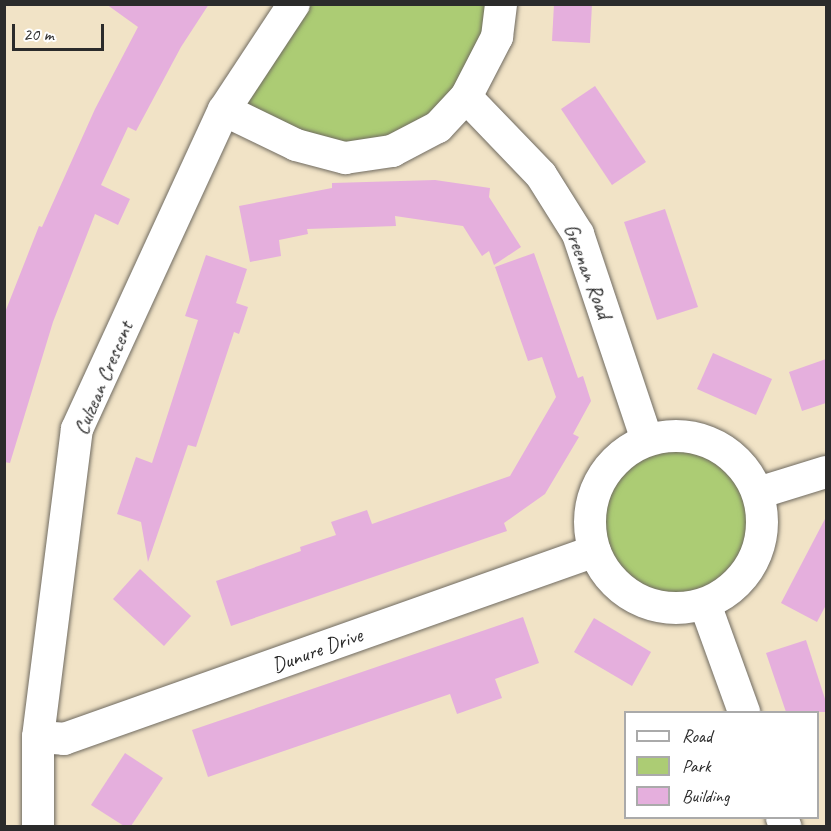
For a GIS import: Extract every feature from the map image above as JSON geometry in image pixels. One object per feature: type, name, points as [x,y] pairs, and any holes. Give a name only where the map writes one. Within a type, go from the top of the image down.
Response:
[{"type":"street","name":"Culzean Crescent","points":[[39,826],[38,737],[77,429],[224,110],[294,4]]},
{"type":"street","points":[[224,110],[296,145],[345,158],[392,151],[438,127],[466,98],[497,37],[501,4]]},
{"type":"street","name":"Greenan Road","points":[[466,98],[541,175],[578,234],[647,440]]},
{"type":"street","points":[[674,435],[701,439],[725,451],[745,470],[758,494],[763,520],[759,547],[748,571],[729,591],[705,604],[679,609],[651,606],[627,594],[607,575],[595,551],[589,524],[593,498],[605,473],[623,453],[647,440],[674,435]]},
{"type":"street","points":[[758,494],[826,472]]},
{"type":"street","name":"Dunure Drive","points":[[38,737],[64,739],[595,551]]},
{"type":"street","points":[[705,604],[744,711]]},
{"type":"green space","points":[[294,5],[501,5],[466,97],[345,158],[224,110]]},
{"type":"green space","points":[[676,448],[704,454],[728,470],[744,494],[750,522],[744,550],[728,574],[704,590],[676,596],[648,590],[624,574],[608,550],[602,522],[608,494],[624,470],[648,454]]},
{"type":"building","points":[[106,4],[209,4],[181,47],[136,131],[128,127],[101,185],[130,199],[118,225],[95,214],[53,322],[10,463],[4,462],[4,315],[39,226],[42,227],[95,109],[138,27]]},
{"type":"building","points":[[554,4],[592,4],[590,43],[552,41]]},
{"type":"building","points":[[595,86],[646,162],[612,185],[561,109]]},
{"type":"building","points":[[435,180],[490,188],[489,197],[521,247],[494,265],[489,251],[482,256],[463,226],[395,216],[396,226],[307,229],[308,234],[279,240],[281,256],[250,262],[239,206],[332,188],[332,183]]},
{"type":"building","points":[[665,209],[698,307],[657,320],[624,222]]},
{"type":"building","points":[[534,253],[578,378],[583,376],[591,401],[573,434],[579,437],[545,494],[504,523],[507,531],[231,626],[216,581],[301,551],[300,547],[336,535],[331,522],[367,510],[372,524],[510,476],[556,397],[542,357],[528,361],[495,267]]},
{"type":"building","points":[[206,255],[247,269],[236,303],[248,307],[239,334],[234,332],[196,447],[188,445],[148,562],[141,522],[117,514],[136,457],[152,463],[198,320],[185,316]]},
{"type":"building","points":[[713,353],[772,379],[756,415],[697,389]]},
{"type":"building","points":[[826,359],[826,403],[802,411],[789,372]]},
{"type":"building","points":[[826,517],[826,605],[817,622],[781,603]]},
{"type":"building","points":[[140,569],[191,616],[164,646],[113,599]]},
{"type":"building","points":[[523,617],[539,663],[495,679],[502,698],[457,714],[450,694],[208,777],[192,730]]},
{"type":"building","points":[[594,618],[651,652],[632,686],[574,652]]},
{"type":"building","points":[[806,640],[826,702],[826,712],[786,711],[766,653]]},
{"type":"building","points":[[125,753],[163,778],[131,826],[124,826],[91,805]]}]
